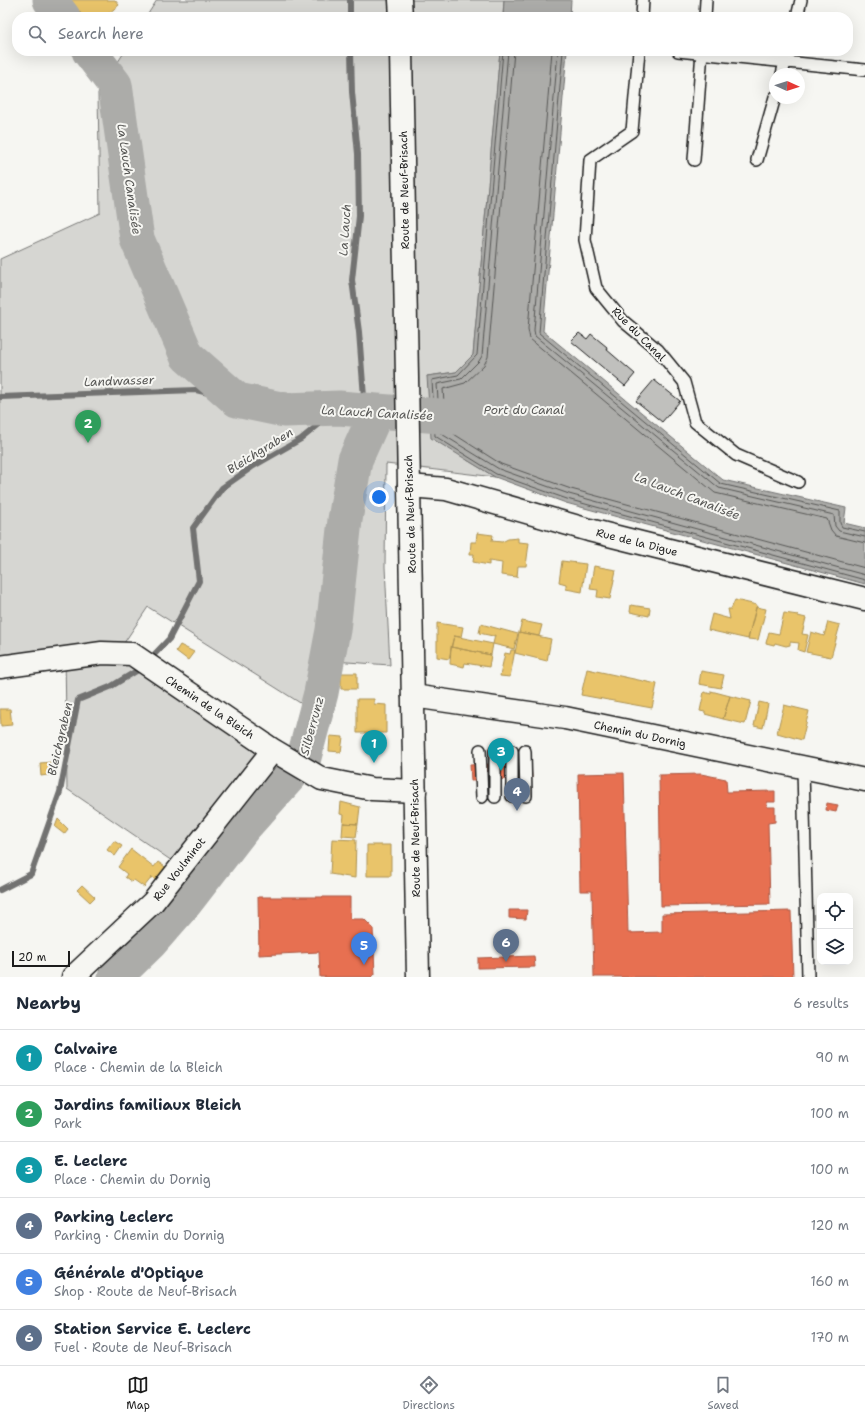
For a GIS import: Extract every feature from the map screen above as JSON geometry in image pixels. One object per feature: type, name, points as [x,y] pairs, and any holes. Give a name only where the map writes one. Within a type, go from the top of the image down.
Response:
[{"type":"street","points":[[400,0],[401,12]]},
{"type":"street","name":"Route de Neuf-Brisach","points":[[401,56],[408,460],[412,569],[418,977]]},
{"type":"street","name":"Rue de la Digue","points":[[409,486],[446,489],[590,530],[865,599]]},
{"type":"street","name":"Chemin de la Bleich","points":[[0,667],[102,653],[132,654],[280,754],[322,779],[372,789],[415,791]]},
{"type":"street","name":"Chemin du Dornig","points":[[413,696],[565,718],[865,780]]},
{"type":"street","name":"Rue Voulminot","points":[[73,977],[154,902],[280,754]]},
{"type":"lane","points":[[642,12],[643,0]]},
{"type":"lane","points":[[705,12],[706,0]]},
{"type":"lane","points":[[798,12],[801,0]]},
{"type":"lane","name":"Rue du Canal","points":[[640,56],[632,131],[590,160],[585,240],[596,288],[623,321],[658,350],[684,382],[695,422],[736,455],[798,482]]},
{"type":"lane","points":[[694,160],[702,56]]},
{"type":"lane","points":[[783,68],[786,56],[865,70]]},
{"type":"lane","points":[[757,160],[773,104]]},
{"type":"lane","points":[[480,750],[482,797]]},
{"type":"lane","points":[[495,750],[495,796]]},
{"type":"lane","points":[[512,751],[512,796]]},
{"type":"lane","points":[[525,751],[526,796]]},
{"type":"lane","points":[[803,768],[808,977]]},
{"type":"shaded area","points":[[157,0],[504,0],[503,12],[149,12]]},
{"type":"shaded area","points":[[122,56],[500,56],[473,355],[456,372],[427,376],[467,460],[495,477],[386,464],[385,567],[390,665],[319,660],[305,706],[148,607],[120,649],[257,754],[172,861],[67,789],[65,654],[0,662],[0,259],[100,213],[98,93]]},
{"type":"water","points":[[504,0],[571,0],[570,12],[503,12]]},
{"type":"water","name":"Port du Canal","points":[[500,56],[567,56],[543,331],[723,480],[846,508],[844,523],[865,528],[865,584],[566,503],[495,477],[431,438],[427,376],[456,372],[473,355]]},
{"type":"building: Homes","points":[[70,0],[115,0],[119,5],[110,12],[80,12]]},
{"type":"building: Homes","points":[[477,533],[493,535],[492,541],[502,542],[508,539],[518,538],[518,542],[529,543],[526,566],[518,566],[517,577],[501,575],[502,563],[489,561],[489,565],[473,562],[474,554],[470,554],[471,542],[476,542]]},
{"type":"building: Homes","points":[[562,561],[586,564],[582,592],[566,589],[566,584],[559,582]]},
{"type":"building: Homes","points":[[594,566],[616,570],[610,599],[597,597],[598,590],[590,589]]},
{"type":"building: Homes","points":[[735,600],[757,605],[748,639],[708,630],[712,614],[730,619],[728,609],[731,609]]},
{"type":"building: Homes","points":[[631,605],[650,608],[649,616],[630,612]]},
{"type":"building: Homes","points":[[756,607],[766,609],[758,640],[748,639]]},
{"type":"building: Homes","points":[[784,613],[806,618],[802,634],[808,635],[804,652],[798,650],[799,643],[790,642],[790,645],[786,646],[775,643],[774,645],[766,643],[769,632],[779,634]]},
{"type":"building: Homes","points":[[522,621],[542,625],[539,636],[519,632]]},
{"type":"building: Homes","points":[[828,622],[840,625],[831,657],[806,652],[811,632],[824,636]]},
{"type":"building: Homes","points":[[437,623],[463,627],[461,637],[454,636],[449,659],[437,657]]},
{"type":"building: Homes","points":[[481,624],[518,634],[514,649],[493,644],[495,635],[493,636],[479,633]]},
{"type":"building: Homes","points":[[519,632],[551,639],[547,661],[515,653]]},
{"type":"building: Homes","points":[[454,636],[493,644],[491,655],[451,647]]},
{"type":"building: Homes","points":[[180,645],[194,652],[188,660],[176,651]]},
{"type":"building: Homes","points":[[451,647],[491,655],[489,667],[465,663],[464,667],[450,664]]},
{"type":"building: Homes","points":[[511,650],[515,650],[510,677],[500,676],[505,653],[510,654]]},
{"type":"building: Homes","points":[[587,669],[657,684],[652,708],[581,695]]},
{"type":"building: Homes","points":[[701,671],[724,675],[721,688],[699,684]]},
{"type":"building: Homes","points":[[341,673],[357,673],[357,689],[341,689]]},
{"type":"building: Homes","points":[[711,691],[730,696],[723,719],[700,711],[704,692],[711,694]]},
{"type":"building: Homes","points":[[730,696],[751,701],[745,724],[723,719]]},
{"type":"building: Homes","points":[[357,699],[374,699],[374,704],[386,705],[386,733],[357,733]]},
{"type":"building: Homes","points":[[759,702],[768,704],[763,728],[754,726]]},
{"type":"building: Homes","points":[[784,705],[809,711],[802,740],[777,733]]},
{"type":"building: Homes","points":[[0,709],[10,709],[12,725],[1,726]]},
{"type":"building: Homes","points":[[330,736],[343,737],[341,752],[329,751]]},
{"type":"building: Homes","points":[[53,762],[54,774],[41,776],[40,763]]},
{"type":"building: Homes","points":[[341,802],[360,807],[358,824],[343,823],[344,815],[340,814]]},
{"type":"building: Homes","points":[[58,819],[68,829],[64,834],[55,827]]},
{"type":"building: Homes","points":[[343,823],[358,824],[356,837],[342,836]]},
{"type":"building: Homes","points":[[332,839],[356,840],[355,878],[330,874]]},
{"type":"building: Homes","points":[[114,841],[122,846],[115,856],[107,850]]},
{"type":"building: Homes","points":[[367,845],[391,845],[391,876],[367,876]]},
{"type":"building: Homes","points":[[131,849],[154,867],[158,862],[171,871],[160,884],[152,877],[144,887],[134,880],[132,882],[125,877],[127,874],[118,867]]},
{"type":"building: Homes","points":[[82,885],[95,897],[90,902],[77,890]]},
{"type":"building: Shops","points":[[531,762],[532,778],[471,781],[470,765]]},
{"type":"building: Shops","points":[[624,773],[628,933],[662,932],[662,914],[791,911],[793,977],[594,977],[592,891],[580,891],[578,774]]},
{"type":"building: Shops","points":[[701,774],[726,779],[727,792],[775,791],[775,802],[767,802],[767,807],[775,807],[775,822],[768,823],[770,904],[661,906],[659,775]]},
{"type":"building: Shops","points":[[827,803],[838,805],[836,812],[826,810]]},
{"type":"building: Shops","points":[[258,897],[350,897],[350,919],[364,919],[373,928],[375,974],[372,977],[320,977],[319,952],[259,955]]},
{"type":"building: Shops","points":[[509,910],[527,910],[526,919],[509,918]]},
{"type":"building: Shops","points":[[534,956],[535,967],[478,968],[478,958]]},
{"type":"building: Other","points":[[579,333],[587,339],[591,334],[635,374],[625,386],[571,341]]},
{"type":"building: Other","points":[[654,380],[680,401],[662,422],[636,401]]},
{"type":"waterway","name":"La Lauch Canalisée","points":[[50,0],[59,12]]},
{"type":"waterway","name":"La Lauch","points":[[350,0],[350,12]]},
{"type":"waterway","name":"La Lauch Canalisée","points":[[93,56],[115,85],[137,239],[187,356],[237,400],[285,410],[339,408],[478,419]]},
{"type":"waterway","name":"La Lauch","points":[[351,56],[352,92],[358,154],[359,216],[352,280],[359,332],[365,410]]},
{"type":"waterway","name":"Landwasser","points":[[0,397],[196,390],[237,400]]},
{"type":"waterway","name":"Bleichgraben","points":[[149,660],[169,639],[199,581],[193,528],[222,488],[252,467],[301,439],[339,408]]},
{"type":"waterway","name":"Silberrunz","points":[[115,977],[150,943],[185,903],[243,828],[303,761],[321,693],[333,630],[345,520],[355,460],[377,411]]},
{"type":"waterway","name":"Bleichgraben","points":[[0,890],[31,874],[60,792],[78,700],[110,687],[143,667]]},
{"type":"place","name":"Jardins familiaux Bleich","points":[[88,443]]},
{"type":"place","name":"Calvaire","points":[[374,763]]},
{"type":"place","name":"E. Leclerc","points":[[501,771]]},
{"type":"place","name":"Parking Leclerc","points":[[517,811]]},
{"type":"place","name":"Station Service E. Leclerc","points":[[506,962]]},
{"type":"place","name":"Générale d'Optique","points":[[364,965]]}]
